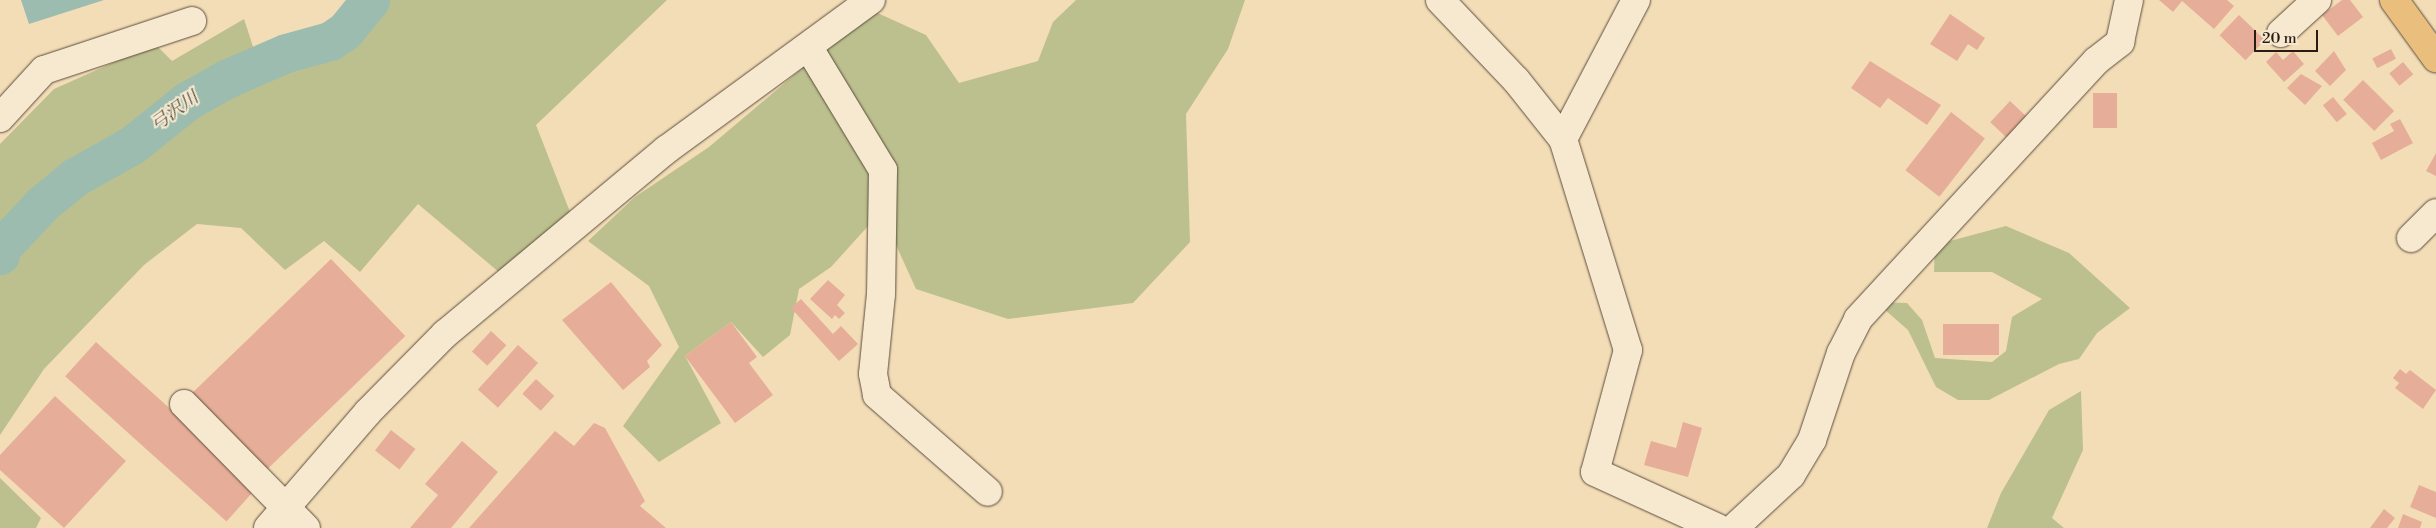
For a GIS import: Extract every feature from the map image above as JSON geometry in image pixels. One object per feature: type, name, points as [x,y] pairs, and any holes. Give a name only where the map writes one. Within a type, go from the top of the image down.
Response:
[{"type":"main road","points":[[2394,0],[2436,58]]},
{"type":"street","points":[[184,404],[286,523],[368,412],[446,334],[666,150],[808,48],[871,0]]},
{"type":"street","points":[[1440,0],[1516,80],[1563,139],[1628,350],[1595,472],[1718,528]]},
{"type":"street","points":[[1563,139],[1636,0]]},
{"type":"street","points":[[1734,528],[1796,468],[1812,440],[1841,353],[1858,319],[2096,61],[2120,42],[2129,0]]},
{"type":"street","points":[[2281,32],[2317,0]]},
{"type":"street","points":[[0,118],[44,70],[192,21]]},
{"type":"street","points":[[808,48],[883,170],[881,294],[873,374],[877,395],[988,492]]},
{"type":"street","points":[[2412,238],[2436,213]]},
{"type":"green space","points":[[387,0],[667,0],[536,125],[570,212],[500,273],[418,204],[360,272],[324,241],[285,270],[241,228],[197,224],[144,265],[44,369],[0,435],[0,144],[54,89],[155,44],[172,61],[244,19],[260,68]]},
{"type":"green space","points":[[1076,0],[1245,0],[1228,49],[1186,114],[1190,242],[1133,303],[1008,319],[916,289],[891,234],[869,225],[831,267],[799,289],[790,335],[763,357],[731,322],[685,356],[721,423],[659,462],[623,426],[679,347],[649,286],[588,241],[635,197],[709,147],[871,10],[926,35],[959,83],[1038,61],[1053,22]]},
{"type":"green space","points":[[2006,226],[2069,253],[2130,308],[2097,333],[2079,359],[2059,364],[1989,400],[1958,400],[1936,387],[1908,330],[1876,302],[1907,303],[1922,320],[1935,358],[1992,362],[2006,351],[2012,317],[2042,299],[1992,272],[1934,272],[1935,245]]},
{"type":"green space","points":[[2081,391],[2083,450],[2052,518],[2064,528],[1987,528],[2001,493],[2049,410]]},
{"type":"green space","points":[[0,478],[41,518],[36,528],[0,528]]},
{"type":"shaded area","points":[[21,0],[104,0],[29,24]]},
{"type":"building","points":[[2159,0],[2227,0],[2234,6],[2214,29],[2182,1],[2173,12]]},
{"type":"building","points":[[2342,0],[2350,0],[2363,17],[2338,36],[2322,15]]},
{"type":"building","points":[[1950,14],[1985,38],[1977,50],[1968,44],[1957,61],[1930,44]]},
{"type":"building","points":[[2239,15],[2265,40],[2245,60],[2220,35]]},
{"type":"building","points":[[2391,49],[2396,59],[2377,68],[2372,59]]},
{"type":"building","points":[[2293,51],[2304,64],[2284,82],[2266,62],[2276,52],[2283,60]]},
{"type":"building","points":[[2334,51],[2346,70],[2330,86],[2315,71]]},
{"type":"building","points":[[1870,61],[1941,105],[1927,125],[1888,98],[1880,108],[1851,88]]},
{"type":"building","points":[[2403,62],[2413,74],[2399,86],[2389,74]]},
{"type":"building","points":[[2301,74],[2322,86],[2305,105],[2287,88]]},
{"type":"building","points":[[2363,80],[2394,111],[2374,131],[2343,100]]},
{"type":"building","points":[[2093,93],[2117,93],[2117,128],[2093,128]]},
{"type":"building","points":[[2333,97],[2347,114],[2337,122],[2323,105]]},
{"type":"building","points":[[2010,101],[2027,117],[2007,138],[1990,122]]},
{"type":"building","points":[[1951,112],[1985,138],[1939,197],[1905,170]]},
{"type":"building","points":[[2400,119],[2413,143],[2381,160],[2372,143],[2394,131],[2390,124]]},
{"type":"building","points":[[2436,153],[2436,176],[2426,171]]},
{"type":"building","points":[[331,259],[405,336],[264,473],[189,396]]},
{"type":"building","points":[[828,280],[845,295],[837,305],[845,313],[839,319],[835,315],[832,319],[810,299]]},
{"type":"building","points":[[611,282],[662,345],[647,361],[650,367],[623,390],[562,320]]},
{"type":"building","points":[[801,299],[833,334],[841,326],[858,344],[839,361],[791,308]]},
{"type":"building","points":[[731,322],[757,357],[749,363],[773,395],[735,423],[685,356]]},
{"type":"building","points":[[1943,324],[1999,324],[1999,355],[1943,355]]},
{"type":"building","points":[[491,331],[506,345],[487,366],[472,351]]},
{"type":"building","points":[[96,342],[257,487],[226,521],[65,376]]},
{"type":"building","points":[[518,345],[538,363],[498,408],[478,390]]},
{"type":"building","points":[[2400,369],[2406,374],[2410,370],[2436,390],[2423,409],[2395,388],[2399,383],[2393,378]]},
{"type":"building","points":[[536,379],[554,396],[541,411],[522,394]]},
{"type":"building","points":[[55,396],[126,461],[64,528],[0,470],[0,455]]},
{"type":"building","points":[[1683,422],[1702,428],[1688,477],[1644,465],[1651,441],[1676,448]]},
{"type":"building","points":[[594,423],[605,428],[645,501],[640,506],[666,528],[469,528],[555,431],[574,446]]},
{"type":"building","points":[[391,430],[415,449],[399,470],[375,450]]},
{"type":"building","points":[[462,441],[498,472],[451,528],[410,528],[438,495],[425,484]]},
{"type":"building","points":[[2419,485],[2436,492],[2436,518],[2410,507]]},
{"type":"building","points":[[2384,509],[2395,518],[2387,528],[2370,528]]},
{"type":"building","points":[[2403,514],[2422,522],[2420,528],[2398,528]]},
{"type":"waterway","name":"弓沢川","points":[[0,255],[1,248],[42,204],[75,177],[132,145],[187,101],[226,79],[286,53],[330,41],[345,31],[370,0]]}]
